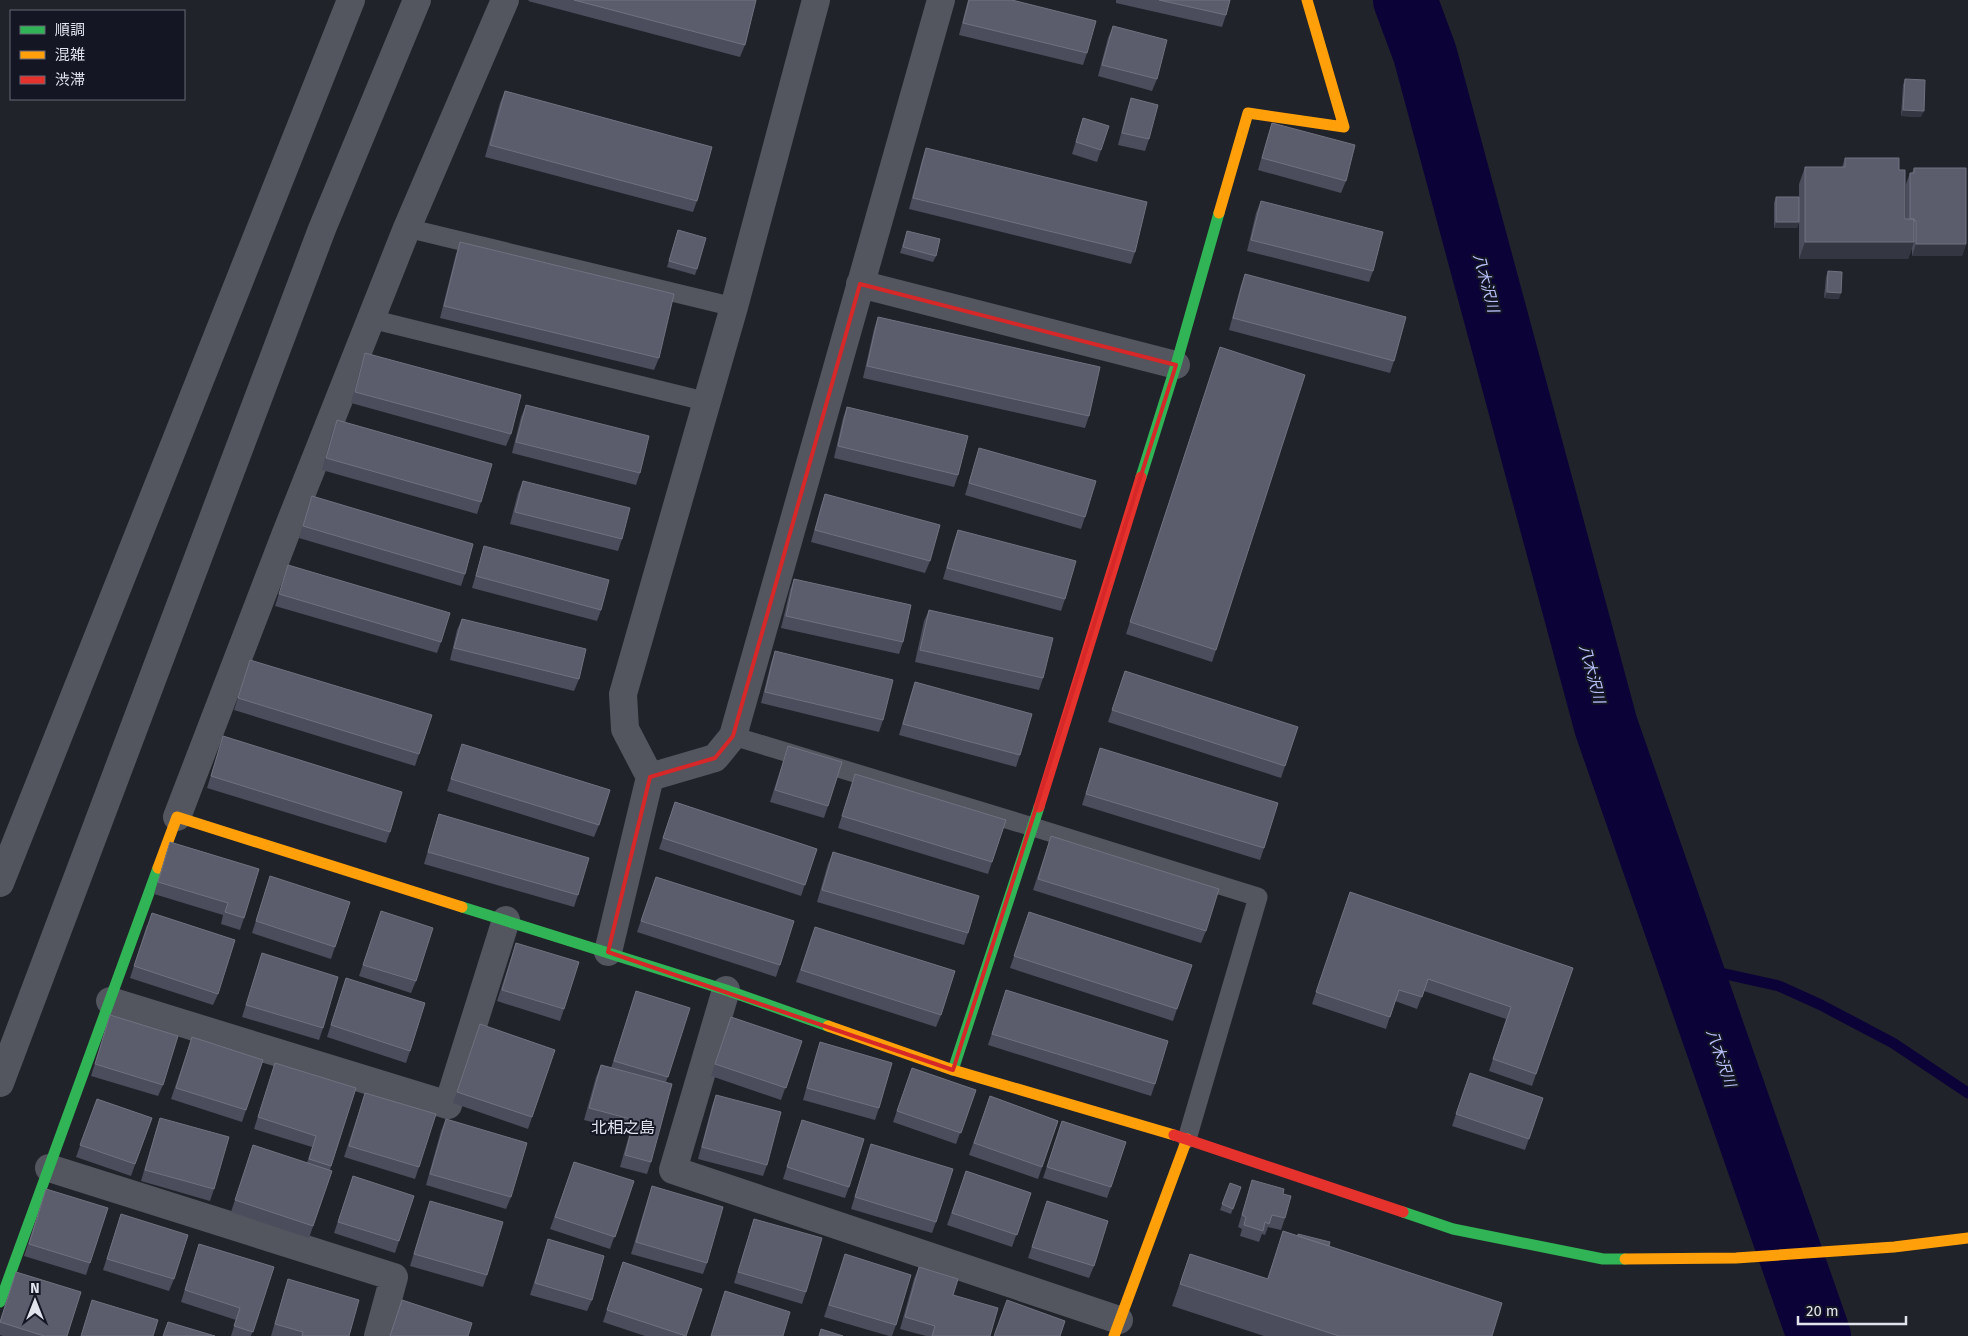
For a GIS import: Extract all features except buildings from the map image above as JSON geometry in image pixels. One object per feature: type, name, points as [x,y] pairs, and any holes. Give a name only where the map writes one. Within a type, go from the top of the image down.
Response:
[{"type":"street","points":[[0,883],[351,0]]},
{"type":"street","points":[[0,1083],[322,229],[417,0]]},
{"type":"street","points":[[0,1302],[177,817],[286,533],[406,228],[504,0]]},
{"type":"street","points":[[608,952],[650,778],[625,729],[623,694],[708,402],[816,0]]},
{"type":"street","points":[[650,778],[715,758],[733,736],[941,0]]},
{"type":"street","points":[[953,1070],[1033,827],[1176,365],[1248,112],[1344,127],[1307,0]]},
{"type":"street","points":[[860,284],[1176,365]]},
{"type":"street","points":[[177,817],[726,990],[953,1070],[1187,1139],[1453,1229],[1603,1259],[1736,1258],[1894,1246],[1968,1238]]},
{"type":"street","points":[[110,1001],[448,1105],[506,920]]},
{"type":"street","points":[[726,990],[673,1170],[1116,1328],[1187,1139]]},
{"type":"street","points":[[49,1168],[394,1277],[378,1336]]},
{"type":"lane","points":[[406,228],[734,307]]},
{"type":"lane","points":[[371,319],[708,402]]},
{"type":"lane","points":[[733,736],[1258,897],[1187,1139]]},
{"type":"highlighted area","points":[[860,284],[1176,365],[953,1070],[608,952],[650,777],[715,758],[733,736]]},
{"type":"waterway","name":"八木沢川","points":[[1405,0],[1425,54],[1606,726],[1819,1336]]},
{"type":"waterway","points":[[1689,966],[1779,986],[1821,1005],[1893,1043],[1968,1093]]},
{"type":"traffic: fast","points":[[1141,477],[1176,365],[1219,213]]},
{"type":"traffic: fast","points":[[953,1070],[1039,807]]},
{"type":"traffic: fast","points":[[0,1302],[158,868]]},
{"type":"traffic: fast","points":[[462,907],[726,990],[828,1026]]},
{"type":"traffic: fast","points":[[1403,1212],[1453,1229],[1603,1259],[1625,1259]]},
{"type":"traffic: slow","points":[[1219,213],[1248,113],[1344,127],[1307,0]]},
{"type":"traffic: slow","points":[[158,868],[177,817],[462,907]]},
{"type":"traffic: slow","points":[[828,1026],[953,1070],[1174,1135]]},
{"type":"traffic: slow","points":[[1114,1336],[1187,1139]]},
{"type":"traffic: slow","points":[[1625,1259],[1736,1258],[1894,1247],[1968,1238]]},
{"type":"traffic: jam","points":[[1039,807],[1141,477]]},
{"type":"traffic: jam","points":[[1174,1135],[1403,1212]]},
{"type":"district","name":"北相之島","points":[[623,1127]]}]
